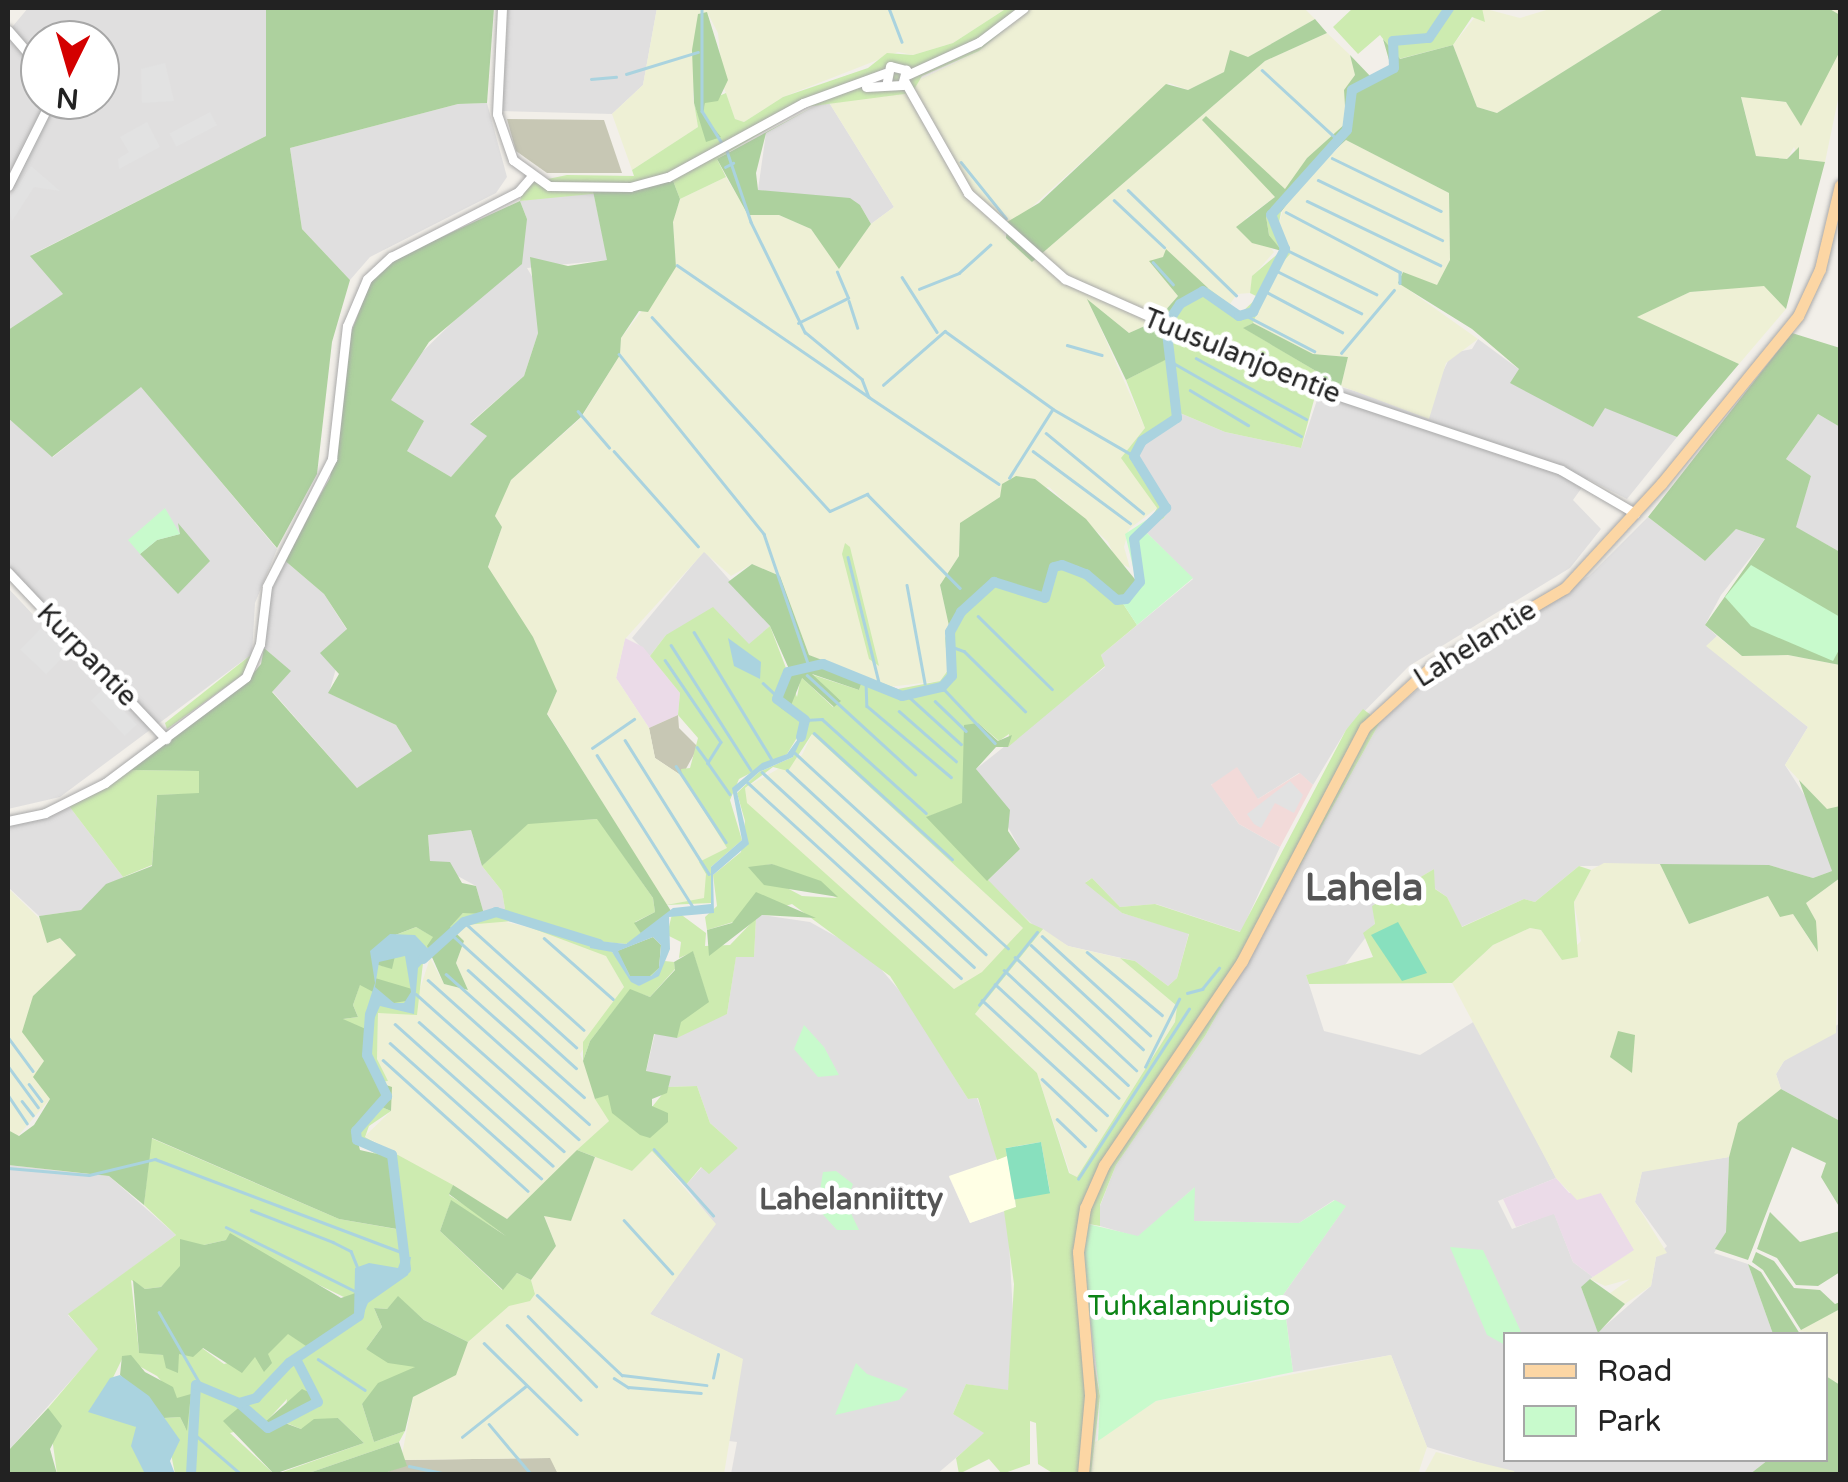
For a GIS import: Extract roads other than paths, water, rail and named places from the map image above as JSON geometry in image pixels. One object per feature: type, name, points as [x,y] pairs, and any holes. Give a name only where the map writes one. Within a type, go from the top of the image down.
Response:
[{"type":"main road","name":"Lahelantie","points":[[1083,1474],[1090,1395],[1078,1252],[1085,1208],[1104,1165],[1242,961],[1366,727],[1432,666],[1565,588],[1635,513],[1798,316],[1820,269],[1840,185]]},
{"type":"street","points":[[502,8],[494,103],[513,160],[530,177],[549,186],[630,187],[709,159],[803,103],[888,81],[979,42],[1024,8]]},
{"type":"street","points":[[888,81],[890,66],[905,74]]},
{"type":"street","name":"Tuusulanjoentie","points":[[905,74],[913,106]]},
{"type":"street","name":"Tuusulanjoentie","points":[[888,81],[913,106],[968,193],[1040,260],[1083,289],[1326,393],[1561,470],[1635,513]]},
{"type":"street","points":[[8,186],[41,120]]},
{"type":"street","points":[[8,821],[71,802],[166,738],[246,677],[257,658],[267,586],[332,459],[347,326],[368,279],[391,257],[518,192],[530,177]]},
{"type":"street","name":"Kurpantie","points":[[8,572],[166,738]]},
{"type":"water","points":[[728,638],[761,662],[760,679],[734,666]]},
{"type":"water","points":[[808,725],[793,757],[759,772],[737,792],[749,844],[713,875],[714,913],[669,917],[670,949],[659,976],[639,986],[631,982],[612,952],[590,948],[590,940],[626,944],[673,908],[711,904],[711,867],[742,840],[732,788],[762,763],[787,754]],"holes":[[[653,937],[661,945],[659,968],[651,976],[630,976],[618,951]]]},
{"type":"water","points":[[390,934],[415,935],[432,953],[418,968],[414,1014],[380,1006],[372,1024],[366,1011],[375,983],[370,951]],"holes":[[[405,956],[411,992],[404,1003],[394,1003],[375,987],[379,962]]]},
{"type":"water","points":[[402,1257],[411,1257],[408,1275],[368,1303],[361,1319],[354,1316],[355,1268],[369,1263],[398,1268]]},
{"type":"water","points":[[120,1375],[149,1396],[180,1440],[170,1461],[175,1474],[145,1474],[131,1446],[136,1427],[88,1412],[110,1378]]},
{"type":"waterway","points":[[702,8],[702,111],[723,144]]},
{"type":"waterway","points":[[889,8],[902,42]]},
{"type":"waterway","points":[[801,737],[805,720],[777,699],[788,672],[823,664],[902,696],[942,687],[952,676],[950,632],[961,612],[994,582],[1045,598],[1054,567],[1062,565],[1086,574],[1117,600],[1126,599],[1140,582],[1134,539],[1166,508],[1134,456],[1142,441],[1177,418],[1166,325],[1180,304],[1203,291],[1239,316],[1253,312],[1285,249],[1271,215],[1347,130],[1352,90],[1394,68],[1393,41],[1429,38],[1449,8]]},
{"type":"waterway","points":[[626,74],[698,52]]},
{"type":"waterway","points":[[1262,70],[1337,139]]},
{"type":"waterway","points":[[591,79],[616,77]]},
{"type":"waterway","points":[[727,151],[751,222],[805,332],[862,379],[869,397],[999,484]]},
{"type":"waterway","points":[[1332,158],[1441,211]]},
{"type":"waterway","points":[[961,162],[1006,218]]},
{"type":"waterway","points":[[725,167],[733,163]]},
{"type":"waterway","points":[[1318,180],[1442,240]]},
{"type":"waterway","points":[[1128,190],[1236,295]]},
{"type":"waterway","points":[[1114,200],[1164,247]]},
{"type":"waterway","points":[[1307,201],[1440,265]]},
{"type":"waterway","points":[[1286,212],[1400,272],[1400,283]]},
{"type":"waterway","points":[[919,289],[959,273],[990,245]]},
{"type":"waterway","points":[[1285,249],[1376,294]]},
{"type":"waterway","points":[[1153,262],[1173,284]]},
{"type":"waterway","points":[[677,265],[869,397]]},
{"type":"waterway","points":[[1271,268],[1361,313]]},
{"type":"waterway","points":[[798,323],[848,298],[837,272]]},
{"type":"waterway","points":[[902,277],[937,332]]},
{"type":"waterway","points":[[1261,289],[1342,332]]},
{"type":"waterway","points":[[1341,353],[1394,290]]},
{"type":"waterway","points":[[849,301],[858,328]]},
{"type":"waterway","points":[[1247,316],[1314,351]]},
{"type":"waterway","points":[[652,317],[830,511],[867,494],[960,588]]},
{"type":"waterway","points":[[883,385],[945,331],[1053,409],[1134,456]]},
{"type":"waterway","points":[[1067,345],[1102,355]]},
{"type":"waterway","points":[[619,354],[764,534],[809,666]]},
{"type":"waterway","points":[[1196,358],[1306,419]]},
{"type":"waterway","points":[[1170,361],[1301,436]]},
{"type":"waterway","points":[[1190,390],[1248,425]]},
{"type":"waterway","points":[[1009,478],[1052,410]]},
{"type":"waterway","points":[[578,411],[609,447]]},
{"type":"waterway","points":[[1046,433],[1143,513]]},
{"type":"waterway","points":[[614,451],[698,546]]},
{"type":"waterway","points":[[1033,451],[1130,523]]},
{"type":"waterway","points":[[848,557],[881,690]]},
{"type":"waterway","points":[[907,585],[925,683]]},
{"type":"waterway","points":[[978,616],[1052,689]]},
{"type":"waterway","points":[[694,632],[771,758]]},
{"type":"waterway","points":[[671,645],[751,770]]},
{"type":"waterway","points":[[950,646],[964,651],[1025,711]]},
{"type":"waterway","points":[[665,660],[721,742],[708,763],[730,794]]},
{"type":"waterway","points":[[807,675],[915,774]]},
{"type":"waterway","points":[[866,682],[867,706],[951,777]]},
{"type":"waterway","points":[[763,683],[776,695]]},
{"type":"waterway","points":[[942,687],[995,743]]},
{"type":"waterway","points":[[907,695],[961,744]]},
{"type":"waterway","points":[[935,701],[966,731]]},
{"type":"waterway","points":[[899,711],[956,761]]},
{"type":"waterway","points":[[592,748],[634,719]]},
{"type":"waterway","points":[[805,720],[822,719],[926,813]]},
{"type":"waterway","points":[[814,733],[952,859]]},
{"type":"waterway","points":[[625,740],[709,874]]},
{"type":"waterway","points":[[697,747],[708,762]]},
{"type":"waterway","points":[[795,753],[1008,948]]},
{"type":"waterway","points":[[597,755],[695,910]]},
{"type":"waterway","points":[[676,766],[726,842]]},
{"type":"waterway","points":[[787,770],[986,954]]},
{"type":"waterway","points":[[762,772],[974,967]]},
{"type":"waterway","points":[[745,780],[961,978]]},
{"type":"waterway","points":[[423,959],[464,922],[496,912],[599,944]]},
{"type":"waterway","points":[[464,922],[584,1030]]},
{"type":"waterway","points":[[979,1005],[1037,932]]},
{"type":"waterway","points":[[451,934],[576,1047]]},
{"type":"waterway","points":[[1042,936],[1150,1035]]},
{"type":"waterway","points":[[544,938],[613,999]]},
{"type":"waterway","points":[[1031,945],[1143,1049]]},
{"type":"waterway","points":[[1087,952],[1162,1015]]},
{"type":"waterway","points":[[1015,957],[1136,1070]]},
{"type":"waterway","points":[[1187,993],[1202,989],[1219,968]]},
{"type":"waterway","points":[[468,970],[576,1068]]},
{"type":"waterway","points":[[1004,970],[1128,1085]]},
{"type":"waterway","points":[[446,974],[584,1097]]},
{"type":"waterway","points":[[428,980],[589,1124]]},
{"type":"waterway","points":[[995,984],[1119,1098]]},
{"type":"waterway","points":[[416,994],[579,1139]]},
{"type":"waterway","points":[[1145,1067],[1179,999]]},
{"type":"waterway","points":[[982,1000],[1107,1115]]},
{"type":"waterway","points":[[1078,1179],[1189,1009]]},
{"type":"waterway","points":[[370,1014],[367,1055],[387,1096],[356,1131],[357,1140],[392,1155],[406,1269]]},
{"type":"waterway","points":[[419,1022],[564,1151]]},
{"type":"waterway","points":[[395,1024],[553,1166]]},
{"type":"waterway","points":[[8,1037],[33,1071]]},
{"type":"waterway","points":[[390,1043],[541,1178]]},
{"type":"waterway","points":[[383,1060],[528,1191]]},
{"type":"waterway","points":[[8,1066],[38,1107]]},
{"type":"waterway","points":[[1042,1079],[1096,1130]]},
{"type":"waterway","points":[[29,1084],[42,1101]]},
{"type":"waterway","points":[[8,1095],[27,1123]]},
{"type":"waterway","points":[[22,1101],[33,1115]]},
{"type":"waterway","points":[[1057,1119],[1085,1146]]},
{"type":"waterway","points":[[654,1149],[713,1215]]},
{"type":"waterway","points":[[8,1168],[89,1175],[155,1159],[407,1254]]},
{"type":"waterway","points":[[251,1210],[351,1251],[357,1266]]},
{"type":"waterway","points":[[624,1220],[672,1273]]},
{"type":"waterway","points":[[226,1227],[359,1293]]},
{"type":"waterway","points":[[537,1295],[622,1375],[706,1385]]},
{"type":"waterway","points":[[191,1474],[196,1385],[239,1403],[256,1398],[289,1363],[359,1316],[361,1305]]},
{"type":"waterway","points":[[159,1312],[201,1385]]},
{"type":"waterway","points":[[528,1316],[596,1386]]},
{"type":"waterway","points":[[507,1325],[581,1400]]},
{"type":"waterway","points":[[484,1343],[577,1434]]},
{"type":"waterway","points":[[713,1378],[718,1355]]},
{"type":"waterway","points":[[239,1403],[268,1428],[318,1402],[296,1359]]},
{"type":"waterway","points":[[318,1359],[365,1390]]},
{"type":"waterway","points":[[614,1378],[628,1387],[701,1393]]},
{"type":"waterway","points":[[462,1437],[526,1386]]},
{"type":"waterway","points":[[489,1424],[531,1474]]},
{"type":"waterway","points":[[192,1432],[241,1474]]},
{"type":"waterway","points":[[409,1466],[446,1474]]},
{"type":"district","name":"Lahela","points":[[1364,889]]},
{"type":"district","name":"Lahelanniitty","points":[[851,1200]]},
{"type":"park label","name":"Tuhkalanpuisto","points":[[1189,1306]]}]
